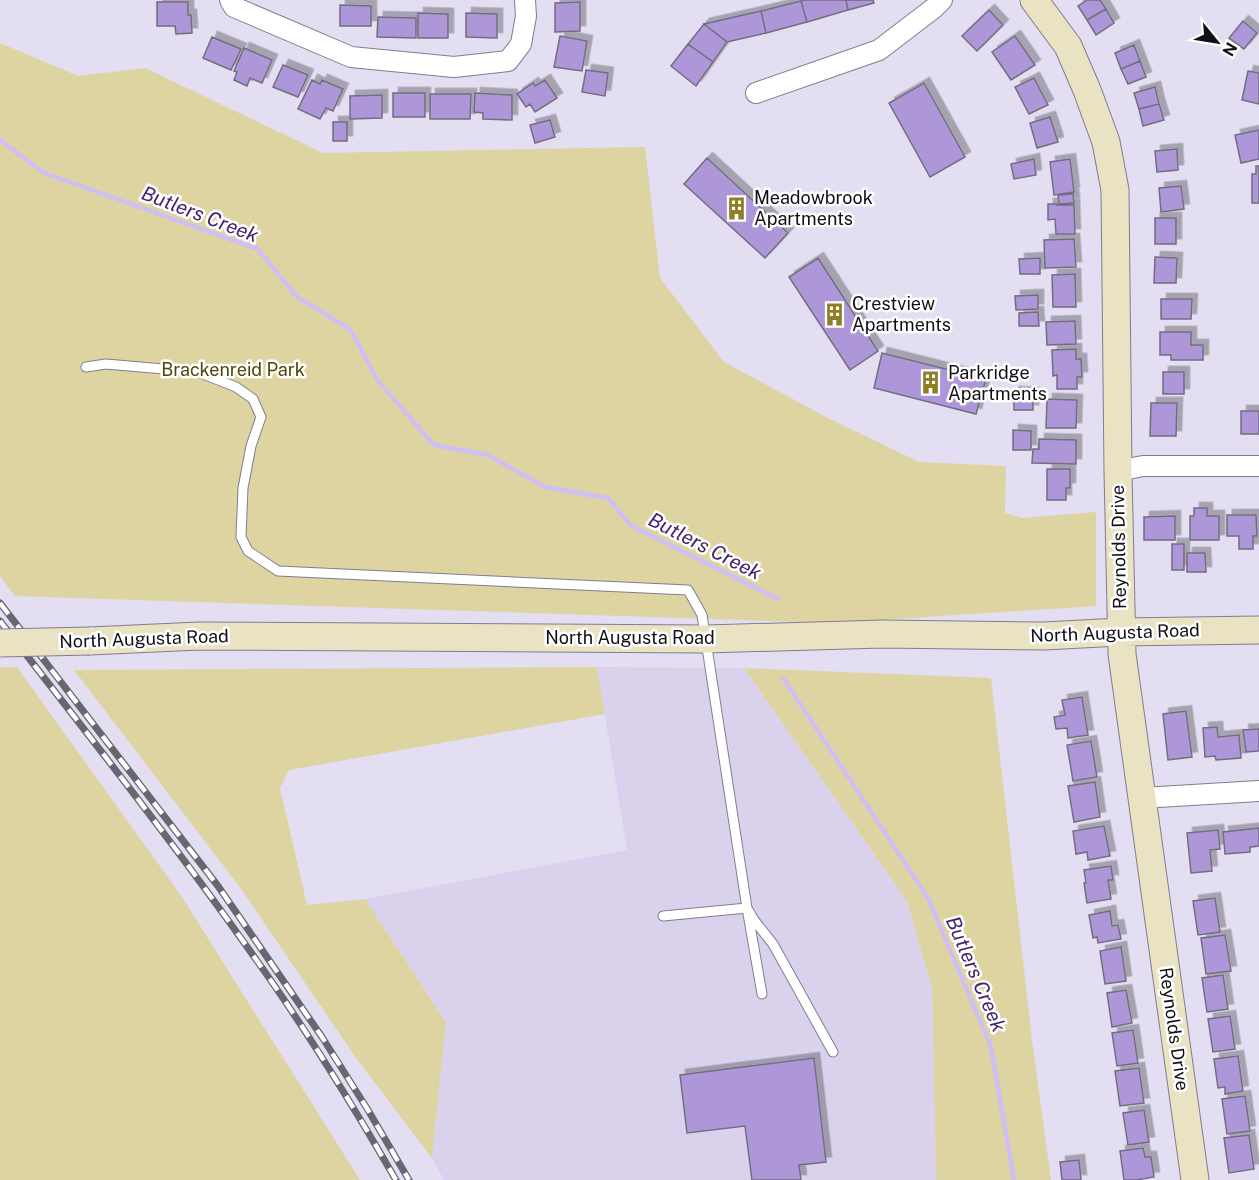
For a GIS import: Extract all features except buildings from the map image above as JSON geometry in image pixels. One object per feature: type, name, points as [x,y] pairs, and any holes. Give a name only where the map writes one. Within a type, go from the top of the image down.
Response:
[{"type":"main road","name":"Reynolds Drive","points":[[1034,0],[1068,46],[1087,90],[1106,142],[1115,190],[1120,632],[1195,1180]]},
{"type":"main road","name":"North Augusta Road","points":[[0,643],[199,636],[706,639],[883,634],[1044,636],[1120,632],[1259,630]]},
{"type":"street","points":[[230,0],[234,7],[351,57],[454,68],[508,62],[521,44],[526,16],[525,0]]},
{"type":"street","points":[[756,93],[879,50],[942,0]]},
{"type":"street","points":[[1118,471],[1143,466],[1259,466]]},
{"type":"street","points":[[1142,798],[1259,791]]},
{"type":"lane","points":[[86,367],[106,364],[198,372],[236,387],[254,399],[261,417],[251,446],[243,488],[241,537],[248,550],[278,571],[688,590],[702,615],[762,994]]},
{"type":"lane","points":[[663,916],[747,908]]},
{"type":"lane","points":[[747,908],[773,944],[832,1052]]},
{"type":"shaded area","points":[[597,667],[744,668],[907,901],[932,988],[936,1180],[444,1180],[432,1158],[446,1022],[365,899],[627,850]]},
{"type":"green space","name":"Brackenreid Park","points":[[0,43],[78,76],[145,68],[323,153],[645,147],[660,278],[724,362],[828,418],[919,462],[1006,466],[1005,513],[1022,518],[1096,512],[1096,606],[834,623],[15,596],[0,576]]},
{"type":"green space","points":[[0,667],[17,667],[182,897],[360,1180],[0,1180]]},
{"type":"green space","points":[[597,667],[605,714],[289,770],[280,788],[307,905],[365,899],[446,1022],[432,1158],[356,1058],[242,890],[74,670]]},
{"type":"green space","points":[[744,668],[991,678],[1032,1040],[1051,1180],[936,1180],[932,988],[907,901]]},
{"type":"waterway","name":"Butlers Creek","points":[[0,140],[44,173],[258,249],[297,297],[350,329],[378,381],[434,445],[488,455],[545,487],[608,498],[630,525],[778,599]]},
{"type":"waterway","name":"Butlers Creek","points":[[783,678],[928,898],[991,1047],[1014,1180]]},
{"type":"railway","points":[[0,603],[218,886],[322,1037],[409,1180]]},
{"type":"railway","points":[[0,621],[161,830],[255,958],[328,1067],[396,1180]]},
{"type":"place","name":"Meadowbrook Apartments","points":[[736,208]]},
{"type":"place","name":"Crestview Apartments","points":[[834,314]]},
{"type":"place","name":"Parkridge Apartments","points":[[930,383]]}]
